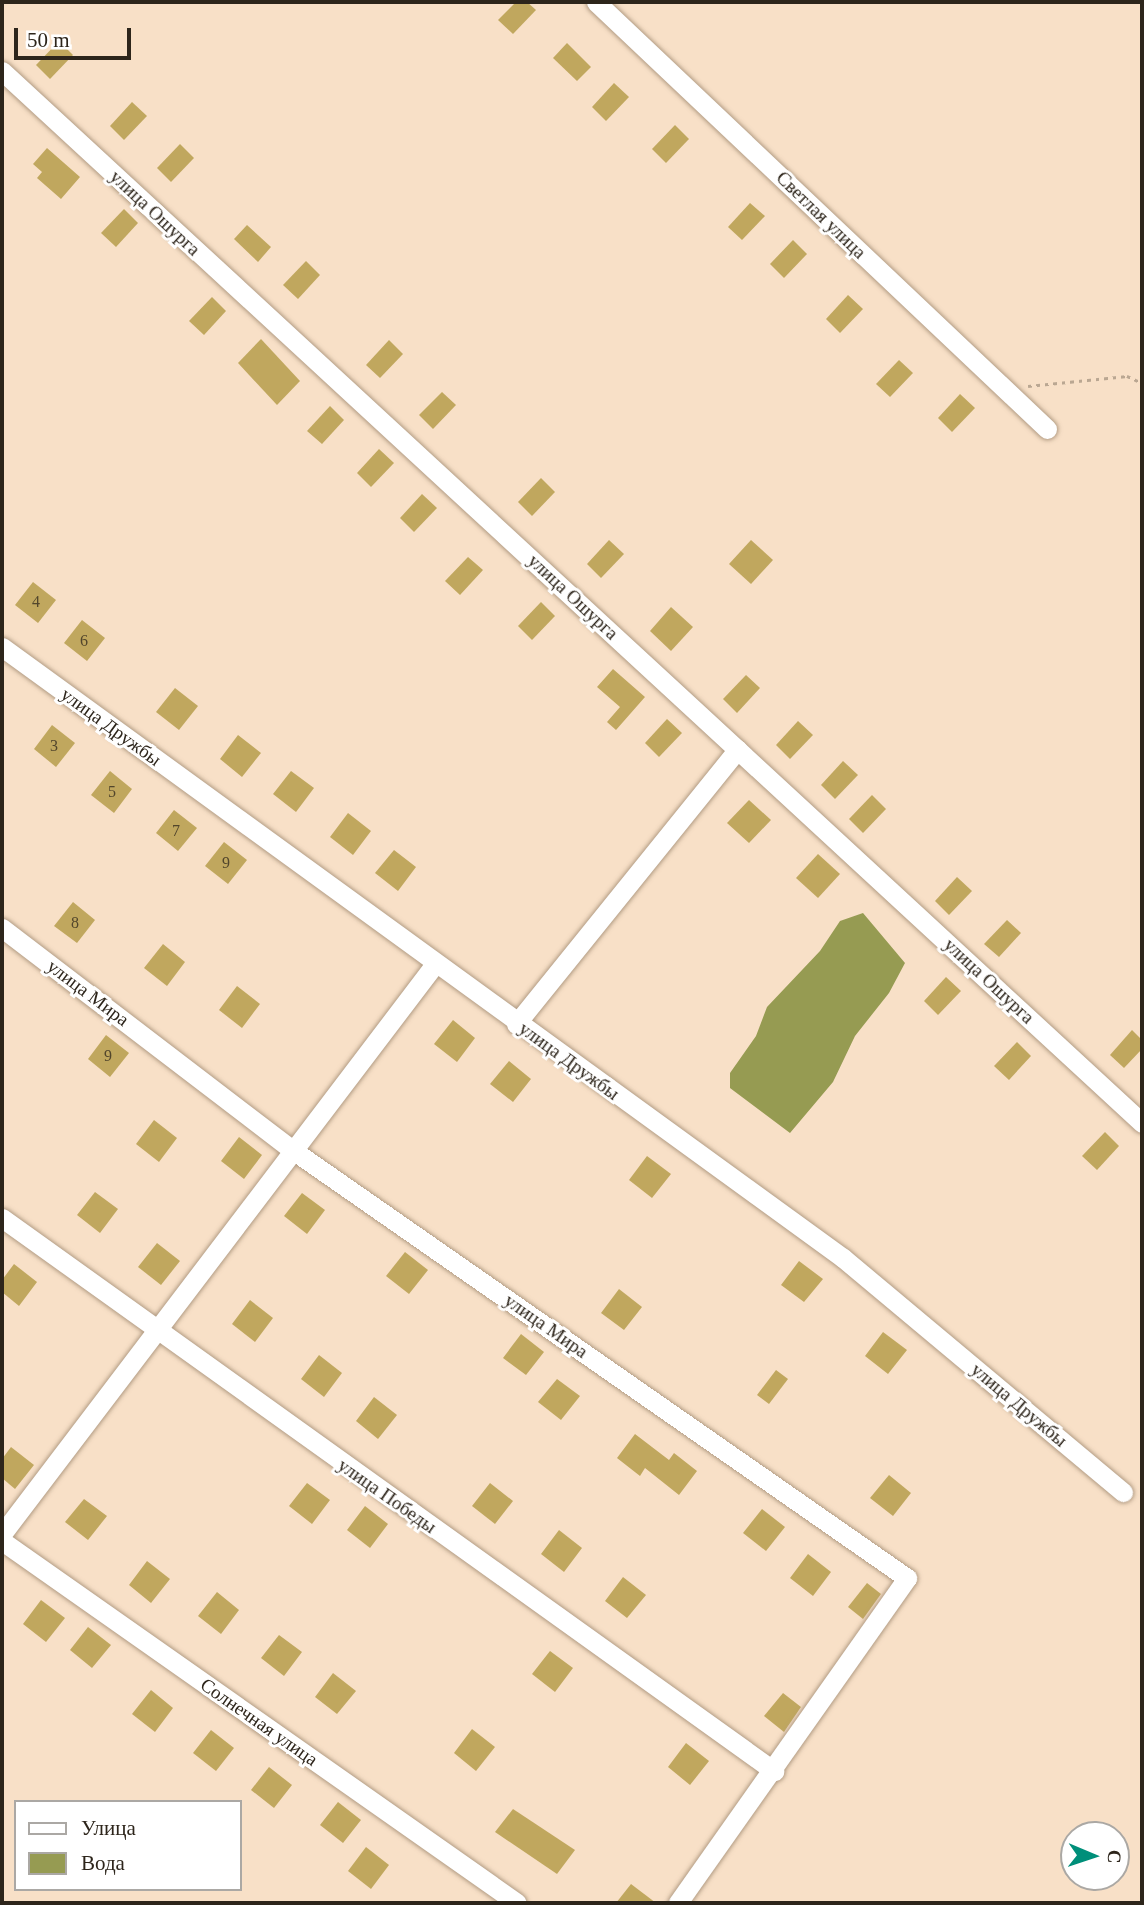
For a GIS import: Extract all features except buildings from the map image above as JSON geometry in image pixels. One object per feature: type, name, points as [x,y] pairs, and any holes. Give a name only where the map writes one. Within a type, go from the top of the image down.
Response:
[{"type":"street","name":"Светлая улица","points":[[596,2],[1046,429]]},
{"type":"street","name":"улица Ошурга","points":[[2,71],[1142,1123]]},
{"type":"street","name":"улица Дружбы","points":[[2,647],[516,1024],[843,1258],[1123,1492]]},
{"type":"street","points":[[516,1024],[738,749]]},
{"type":"street","name":"улица Мира","points":[[2,928],[294,1151],[907,1578],[774,1771]]},
{"type":"street","points":[[2,1534],[435,964]]},
{"type":"street","name":"улица Победы","points":[[2,1218],[157,1333],[774,1771]]},
{"type":"street","name":"Солнечная улица","points":[[2,1541],[517,1903]]},
{"type":"street","points":[[678,1903],[774,1771]]},
{"type":"path","points":[[1004,388],[1127,376],[1142,383]]},
{"type":"water","points":[[863,913],[905,963],[889,993],[855,1036],[833,1082],[790,1133],[730,1088],[730,1073],[756,1036],[767,1007],[820,951],[840,921]]}]
